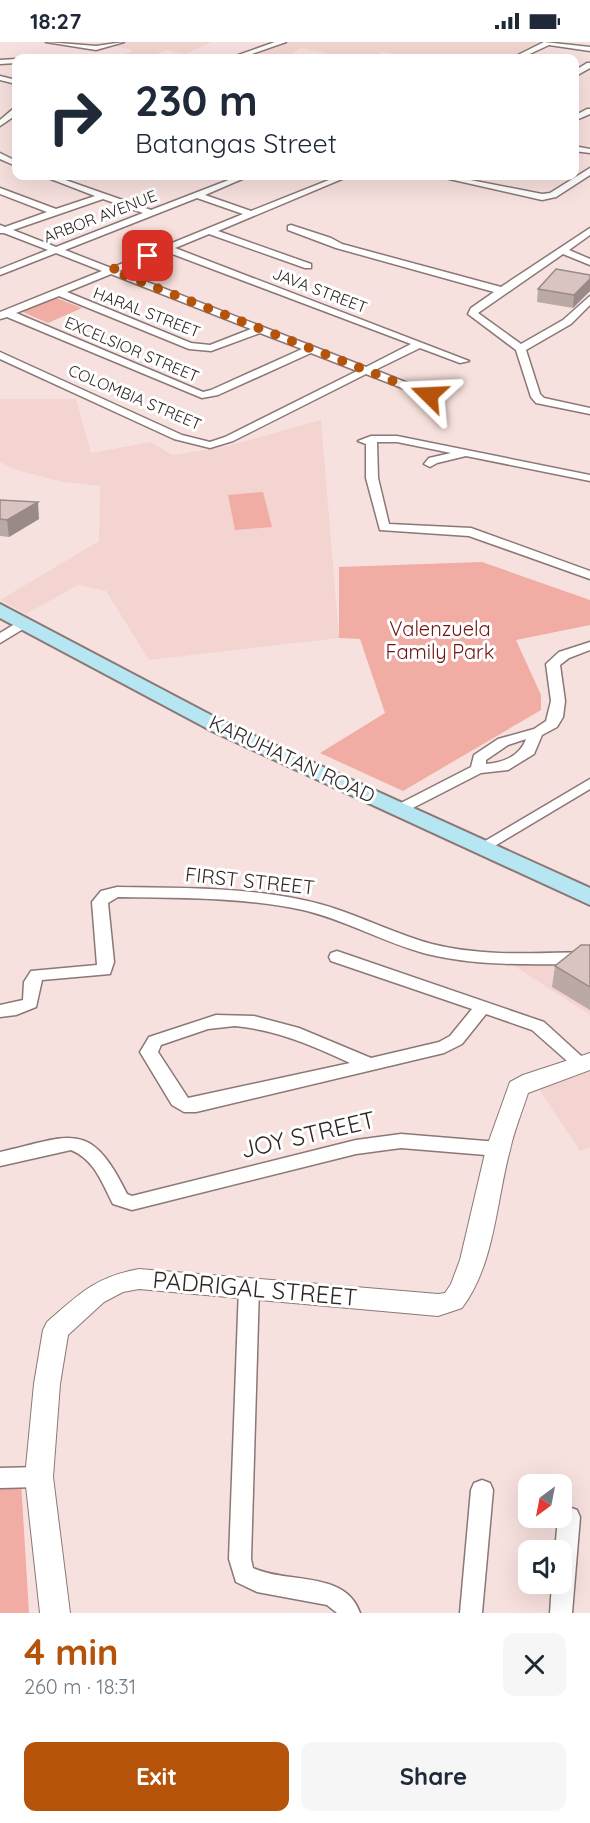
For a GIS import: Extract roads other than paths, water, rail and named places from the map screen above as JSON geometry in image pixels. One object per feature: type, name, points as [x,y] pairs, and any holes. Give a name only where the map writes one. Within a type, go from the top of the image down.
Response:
[{"type":"main road","name":"KARUHATAN ROAD","points":[[0,610],[219,727],[590,897]]},
{"type":"street","points":[[50,42],[96,48],[120,42]]},
{"type":"street","points":[[252,54],[282,42]]},
{"type":"street","points":[[525,54],[548,43],[590,49]]},
{"type":"street","points":[[0,124],[12,114]]},
{"type":"street","points":[[62,180],[152,213]]},
{"type":"street","name":"ARBOR AVENUE","points":[[0,272],[197,195],[229,180]]},
{"type":"street","points":[[4,314],[335,180]]},
{"type":"street","points":[[458,180],[517,193],[548,197],[575,180]]},
{"type":"street","points":[[0,191],[55,212]]},
{"type":"street","points":[[197,195],[252,214]]},
{"type":"street","points":[[2,230],[103,196]]},
{"type":"street","points":[[291,228],[339,246],[503,291]]},
{"type":"street","points":[[2,230],[111,270],[429,395]]},
{"type":"street","points":[[209,231],[308,266]]},
{"type":"street","points":[[590,231],[564,251],[474,310],[473,314],[477,320],[521,349],[535,395],[540,401],[590,411]]},
{"type":"street","name":"JAVA STREET","points":[[166,248],[464,361]]},
{"type":"street","points":[[564,251],[590,262]]},
{"type":"street","name":"HARAL STREET","points":[[57,292],[189,346],[203,349],[261,329]]},
{"type":"street","points":[[521,349],[567,322],[590,300]]},
{"type":"street","name":"EXCELSIOR STREET","points":[[4,314],[202,395],[214,393],[311,349]]},
{"type":"street","name":"COLOMBIA STREET","points":[[0,356],[178,437],[210,445],[229,439],[419,344]]},
{"type":"street","points":[[590,478],[397,439],[368,440],[372,478],[384,527],[471,532],[590,575]]},
{"type":"street","points":[[430,464],[433,460],[470,454]]},
{"type":"street","points":[[0,639],[23,623]]},
{"type":"street","points":[[478,769],[479,758],[507,740],[535,735],[546,728],[554,718],[558,707],[553,664],[564,655],[590,646]]},
{"type":"street","points":[[400,809],[478,769],[504,767],[529,751],[535,735]]},
{"type":"street","points":[[483,847],[590,783]]},
{"type":"street","name":"FIRST STREET","points":[[0,1011],[24,1008],[29,1005],[32,1002],[32,983],[37,975],[104,970],[106,962],[100,902],[107,895],[117,892],[261,899],[300,905],[331,912],[428,948],[478,959],[590,958]]},
{"type":"street","points":[[337,957],[538,1026],[586,1062]]},
{"type":"street","points":[[366,1063],[316,1040],[266,1024],[232,1020],[216,1021],[155,1041],[149,1052],[171,1092],[184,1105],[195,1105],[366,1063],[444,1047],[456,1040],[483,1007]]},
{"type":"street","name":"PADRIGAL STREET","points":[[55,1613],[39,1477],[47,1384],[56,1330],[95,1295],[118,1283],[139,1279],[438,1305],[453,1301],[462,1289],[473,1260],[498,1149],[518,1088],[531,1081],[586,1062]]},
{"type":"street","name":"JOY STREET","points":[[0,1159],[72,1143],[82,1146],[101,1162],[120,1199],[132,1203],[367,1146],[401,1141],[498,1149]]},
{"type":"street","points":[[249,1287],[240,1559],[244,1575],[257,1581],[329,1595],[340,1600],[348,1608],[349,1613]]},
{"type":"street","points":[[0,1478],[39,1477]]},
{"type":"street","points":[[471,1613],[482,1490]]},
{"type":"street","points":[[561,1613],[568,1528]]},
{"type":"park label","name":"Valenzuela Family Park","points":[[440,640]]}]
